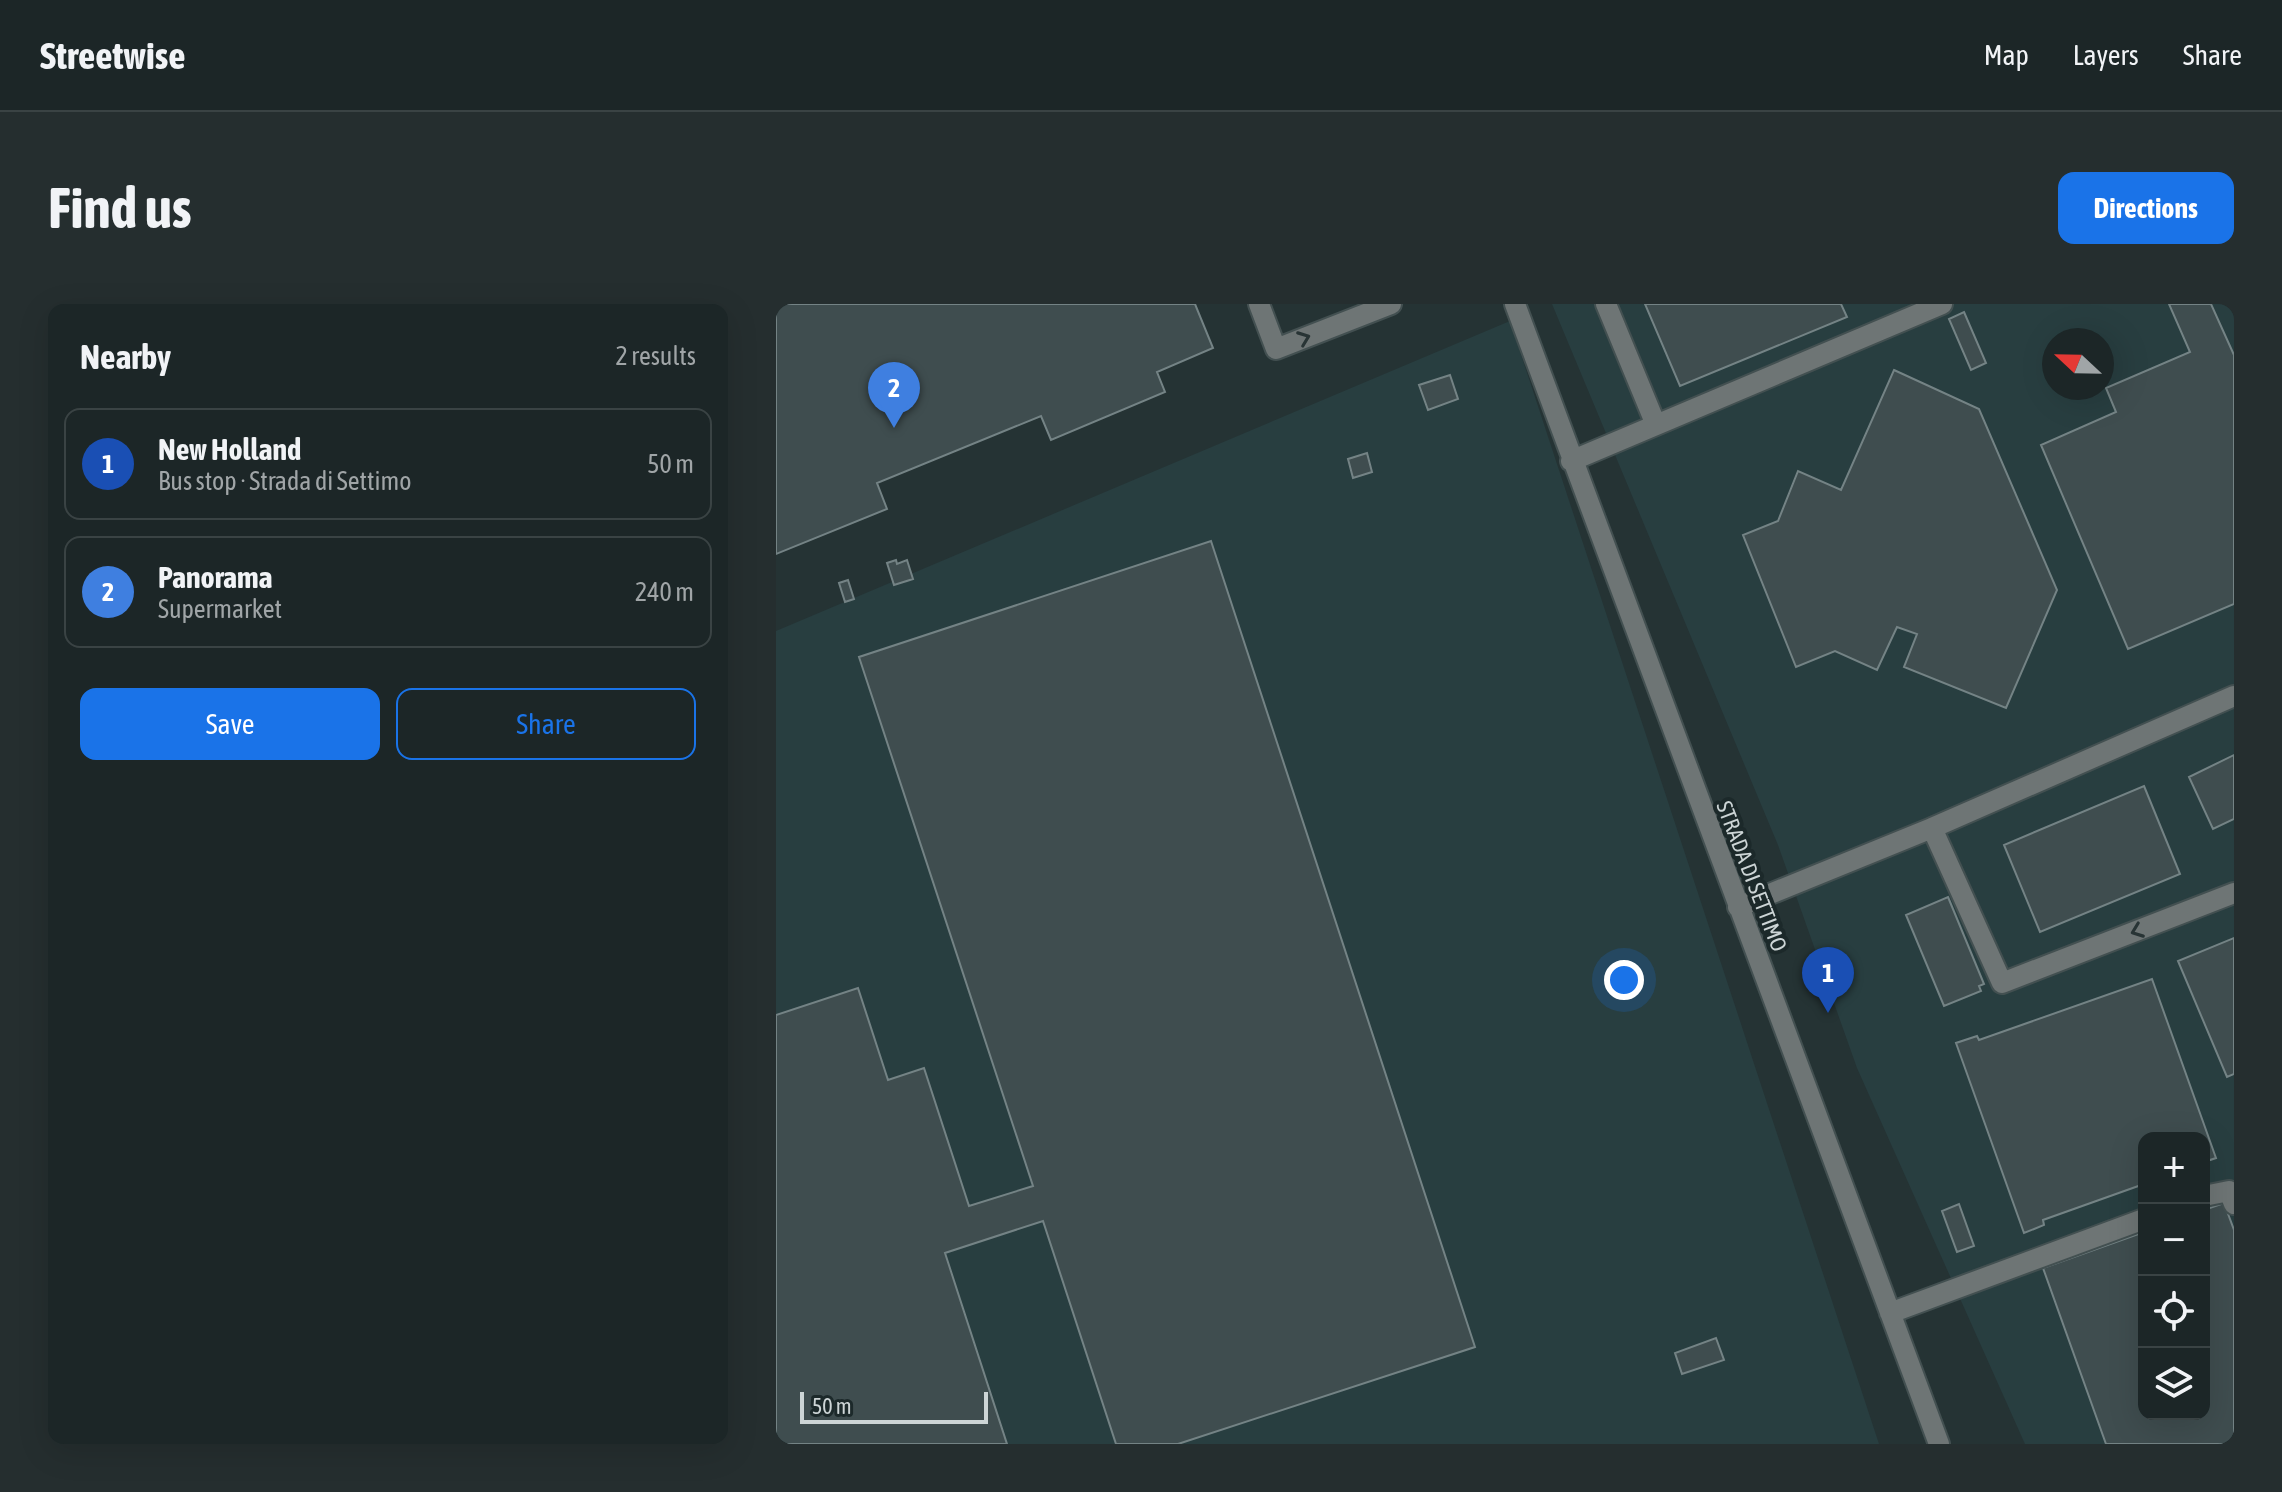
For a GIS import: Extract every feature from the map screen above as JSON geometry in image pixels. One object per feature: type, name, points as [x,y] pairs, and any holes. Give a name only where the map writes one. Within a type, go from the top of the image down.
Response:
[{"type":"street","points":[[1259,304],[1276,349],[1391,304]]},
{"type":"street","name":"STRADA DI SETTIMO","points":[[1515,304],[1939,1444]]},
{"type":"street","points":[[1606,304],[1656,425]]},
{"type":"street","points":[[1571,461],[1942,304]]},
{"type":"street","points":[[1738,907],[1932,828],[2234,696]]},
{"type":"street","points":[[1932,828],[2002,983],[2234,893]]},
{"type":"street","points":[[2210,1195],[2229,1191],[2234,1204]]},
{"type":"street","points":[[1890,1313],[2138,1221]]},
{"type":"shaded area","points":[[1552,304],[2234,304],[2234,1444],[2025,1444],[1857,1068],[1778,845]]},
{"type":"shaded area","points":[[1510,321],[1879,1444],[776,1444],[776,631]]},
{"type":"building","points":[[776,304],[1195,304],[1213,348],[1157,372],[1165,392],[1051,440],[1041,416],[877,483],[887,509],[776,554]]},
{"type":"building","points":[[1645,304],[1841,304],[1847,317],[1680,386]]},
{"type":"building","points":[[2169,304],[2211,304],[2234,355],[2234,604],[2128,649],[2041,445],[2116,412],[2111,400],[2114,400],[2114,385],[2190,352]]},
{"type":"building","points":[[1964,312],[1986,363],[1971,370],[1949,319]]},
{"type":"building","points":[[1894,370],[1979,409],[2057,590],[2006,708],[1904,667],[1917,634],[1897,627],[1877,670],[1835,651],[1796,667],[1743,535],[1778,521],[1798,471],[1841,490]]},
{"type":"building","points":[[1450,375],[1458,399],[1428,410],[1419,385]]},
{"type":"building","points":[[1367,453],[1372,472],[1353,478],[1348,459]]},
{"type":"building","points":[[1211,541],[1475,1347],[1178,1444],[1116,1444],[1043,1221],[945,1253],[1007,1444],[776,1444],[776,1015],[858,988],[888,1080],[924,1068],[969,1206],[1033,1186],[859,657]]},
{"type":"building","points":[[896,560],[897,564],[907,560],[913,579],[894,585],[887,563]]},
{"type":"building","points":[[848,580],[854,599],[845,602],[839,583]]},
{"type":"building","points":[[2234,755],[2234,819],[2213,829],[2189,777]]},
{"type":"building","points":[[2144,786],[2180,874],[2040,932],[2004,845]]},
{"type":"building","points":[[1948,897],[1984,984],[1979,986],[1981,991],[1944,1006],[1906,915]]},
{"type":"building","points":[[2234,938],[2234,1074],[2227,1077],[2178,961]]},
{"type":"building","points":[[2152,979],[2207,1132],[2138,1132],[2138,1186],[2043,1220],[2044,1225],[2024,1233],[1956,1043],[1977,1036],[1979,1040]]},
{"type":"building","points":[[2210,1141],[2216,1158],[2210,1160]]},
{"type":"building","points":[[2224,1203],[2234,1230],[2234,1444],[2106,1444],[2043,1268],[2138,1234],[2138,1420],[2210,1420],[2210,1208]]},
{"type":"building","points":[[1959,1204],[1974,1246],[1957,1252],[1942,1211]]},
{"type":"building","points":[[1716,1338],[1724,1360],[1682,1374],[1675,1353]]},
{"type":"place","name":"Panorama","points":[[894,428]]},
{"type":"place","name":"New Holland","points":[[1828,1013]]}]
